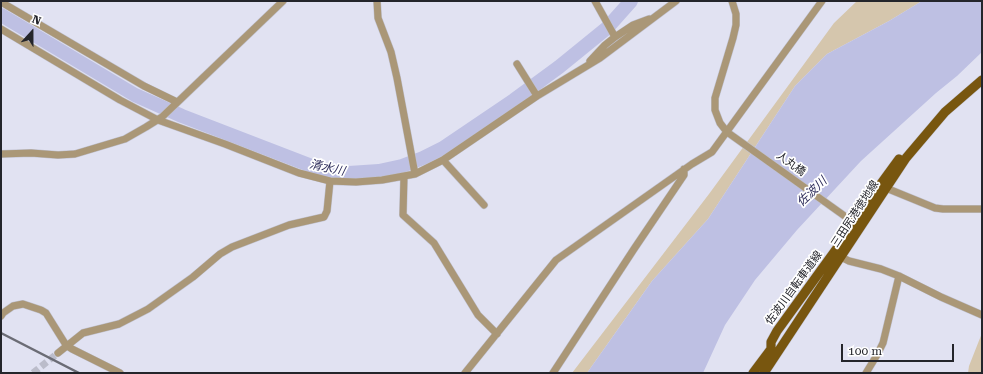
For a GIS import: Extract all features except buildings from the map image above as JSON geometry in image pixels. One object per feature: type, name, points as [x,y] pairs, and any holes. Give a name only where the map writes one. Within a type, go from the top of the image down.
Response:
[{"type":"main road","name":"三田尻港徳地線","points":[[764,373],[774,351],[841,257],[903,159],[945,112],[982,80]]},
{"type":"main road","name":"佐波川自転車道線","points":[[753,373],[774,351],[770,342],[840,244],[850,220],[903,159]]},
{"type":"street","points":[[1,154],[75,154],[125,139],[160,118],[283,1]]},
{"type":"street","points":[[376,1],[378,18],[391,52],[397,78],[415,172]]},
{"type":"street","points":[[595,1],[614,37]]},
{"type":"street","points":[[1,29],[120,100],[160,118],[299,173],[330,181],[356,182],[382,180],[404,176],[443,160],[537,96],[586,66],[639,30],[676,1]]},
{"type":"street","points":[[727,132],[720,123],[715,110],[715,98],[736,25],[736,14],[732,1]]},
{"type":"street","points":[[465,373],[556,260],[684,169],[712,152],[822,1]]},
{"type":"street","points":[[1,2],[144,86],[176,103]]},
{"type":"street","points":[[586,66],[605,44],[614,37],[634,25],[656,16]]},
{"type":"street","points":[[517,64],[537,96]]},
{"type":"street","name":"人丸橋","points":[[727,132],[850,220]]},
{"type":"street","points":[[443,160],[484,205]]},
{"type":"street","points":[[553,373],[684,175],[684,169]]},
{"type":"street","points":[[404,176],[402,215],[434,243],[478,315],[497,334]]},
{"type":"street","points":[[58,353],[66,345],[83,334],[119,324],[148,309],[220,254],[232,247],[289,225],[324,217],[327,211],[330,181]]},
{"type":"street","points":[[886,188],[935,208],[982,209]]},
{"type":"street","points":[[841,257],[849,261],[881,269],[899,276],[982,315]]},
{"type":"street","points":[[866,373],[877,355],[882,343],[899,276]]},
{"type":"street","points":[[2,313],[13,306],[24,304],[41,310],[46,313],[66,345],[120,373]]},
{"type":"shaded area","points":[[857,1],[922,1],[889,21],[827,54],[795,86],[708,219],[652,281],[587,373],[572,373],[709,194],[834,23]]},
{"type":"shaded area","points":[[982,333],[982,373],[968,373],[969,366]]},
{"type":"water","name":"佐波川","points":[[922,1],[982,1],[982,52],[861,161],[797,230],[755,280],[725,325],[703,373],[587,373],[652,281],[708,219],[795,86],[827,54],[889,21]]},
{"type":"waterway","name":"清水川","points":[[1,15],[135,95],[182,116],[317,168],[349,173],[379,171],[402,166],[443,148],[514,100],[559,67],[607,28],[631,1]]},
{"type":"tunnel","points":[[33,373],[58,353]]},
{"type":"railway","points":[[1,333],[79,373]]}]
